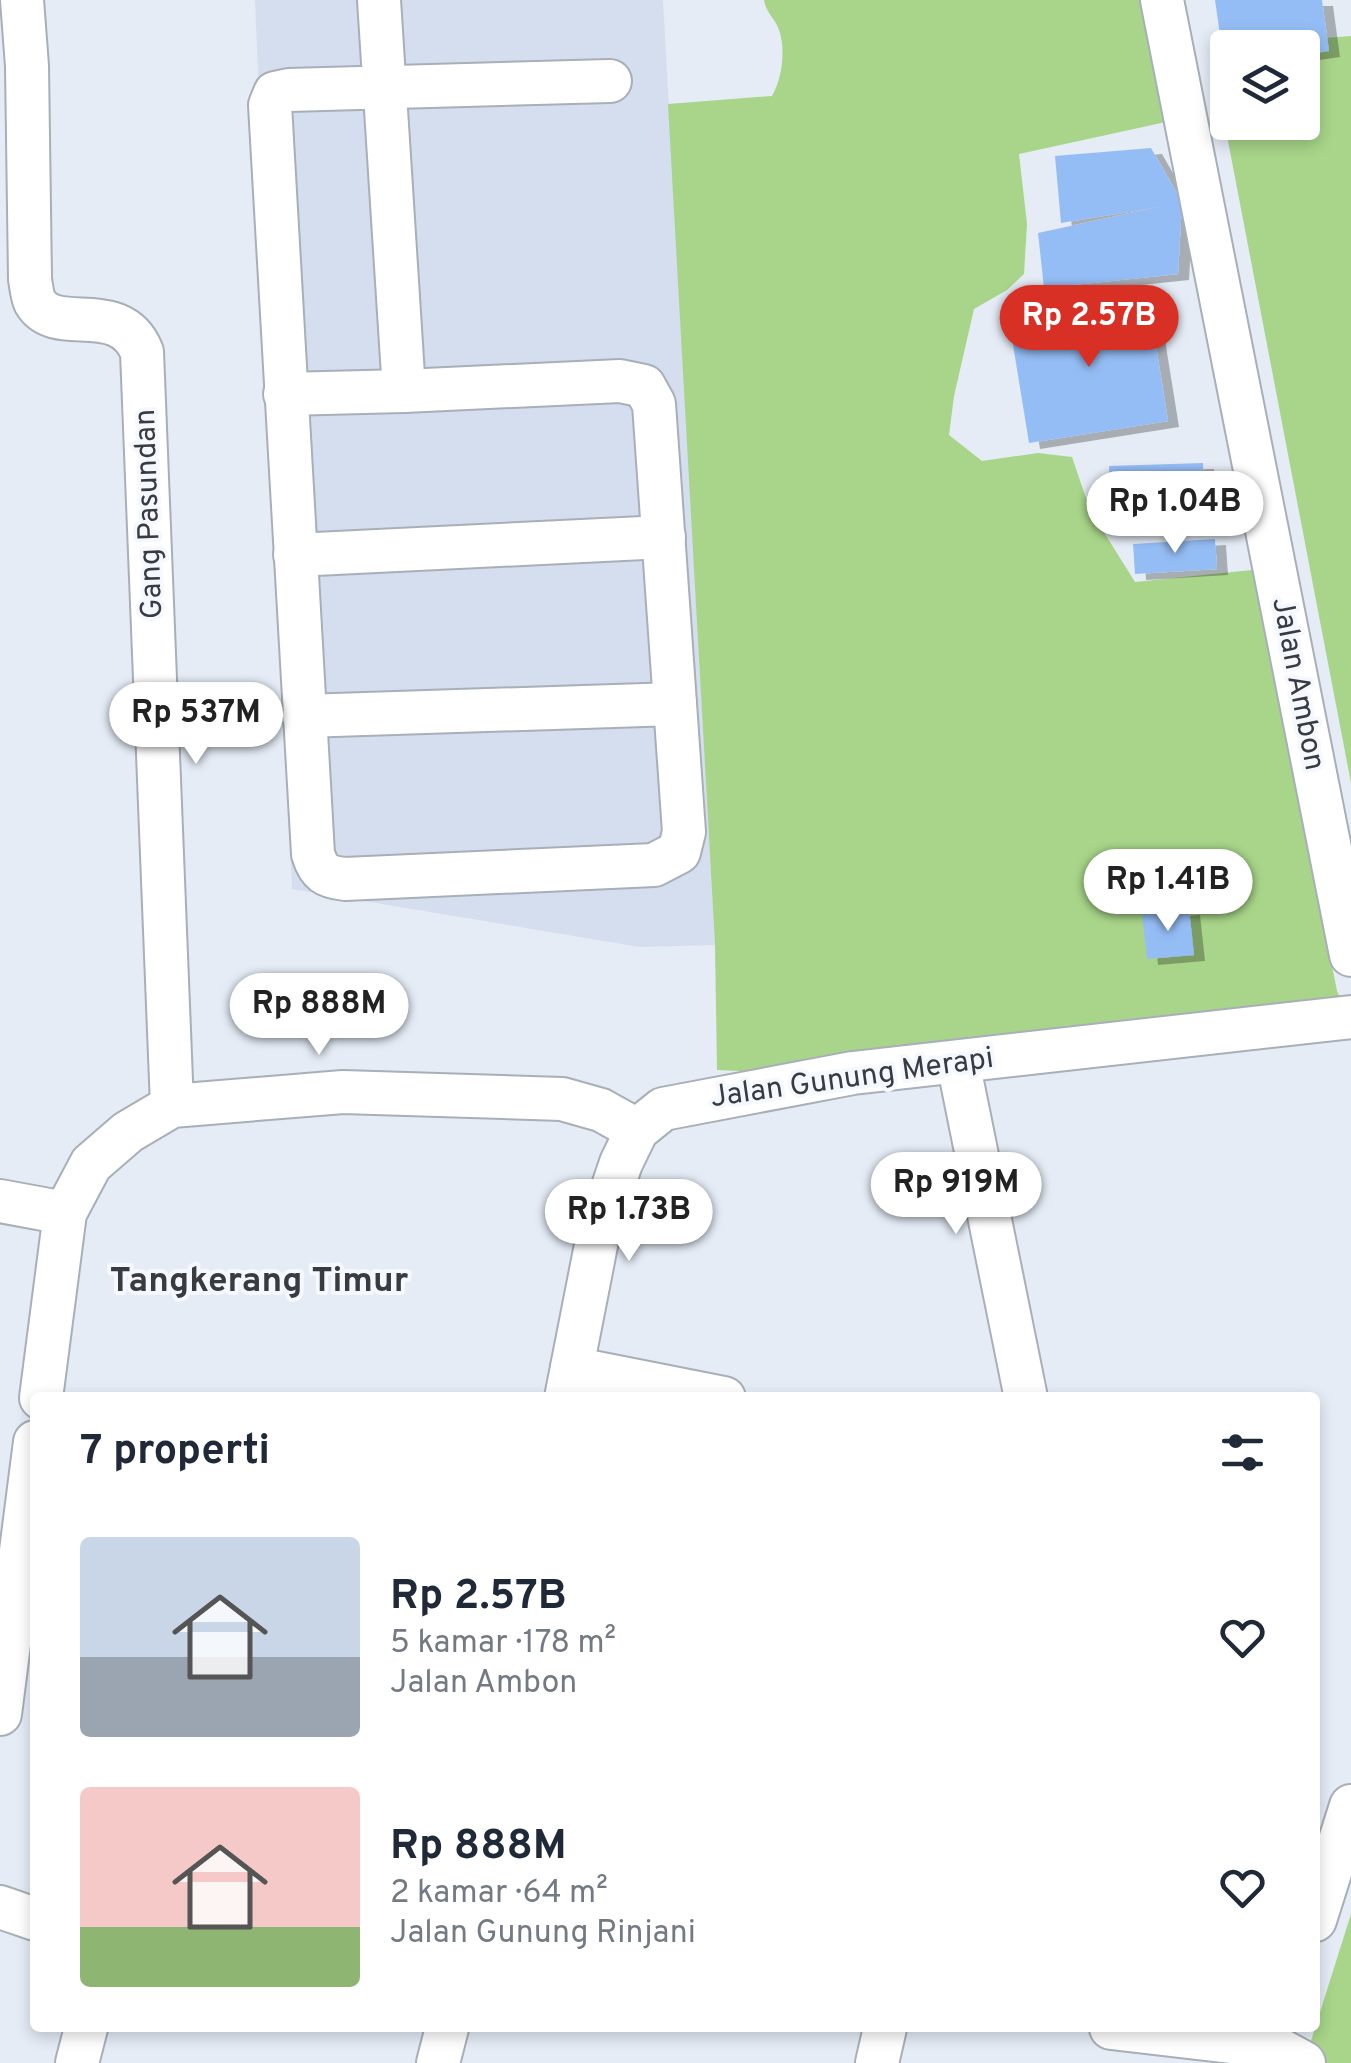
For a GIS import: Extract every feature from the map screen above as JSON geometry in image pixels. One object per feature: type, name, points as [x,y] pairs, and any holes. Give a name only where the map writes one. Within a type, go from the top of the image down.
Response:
[{"type":"street","name":"Gang Pasundan","points":[[22,0],[27,66],[30,279],[35,302],[50,316],[120,324],[136,338],[142,352],[172,1106]]},
{"type":"street","points":[[379,0],[404,391]]},
{"type":"street","name":"Jalan Ambon","points":[[1162,0],[1351,956]]},
{"type":"street","points":[[285,394],[620,381],[644,386],[654,404],[664,537],[684,832],[679,852],[654,865],[345,879],[321,872],[312,854],[285,394],[270,105],[275,93],[289,90],[610,81]]},
{"type":"street","points":[[295,554],[664,537]]},
{"type":"street","points":[[304,716],[676,704]]},
{"type":"street","name":"Jalan Gunung Merapi","points":[[637,1130],[663,1109],[853,1074],[1351,1017]]},
{"type":"street","points":[[958,1062],[1025,1392]]},
{"type":"street","points":[[42,1392],[65,1213],[91,1164],[128,1132],[172,1106],[343,1092],[562,1099],[601,1110],[637,1130],[621,1162],[600,1225],[569,1383],[662,1392]]},
{"type":"street","points":[[0,1200],[65,1213]]},
{"type":"street","points":[[0,1714],[30,1481]]},
{"type":"street","points":[[1320,1904],[1351,1806]]},
{"type":"street","points":[[0,1907],[30,1917]]},
{"type":"street","points":[[77,2063],[85,2032]]},
{"type":"street","points":[[438,2063],[447,2032]]},
{"type":"street","points":[[877,2063],[883,2032]]},
{"type":"street","points":[[1141,2032],[1282,2050]]},
{"type":"shaded area","points":[[255,0],[663,0],[715,945],[640,947],[292,889]]},
{"type":"green space","points":[[764,0],[1142,0],[1166,122],[1019,154],[1027,224],[1024,274],[1007,290],[974,309],[949,435],[982,461],[1038,453],[1072,457],[1090,510],[1135,582],[1262,569],[1325,930],[1343,1004],[762,1072],[717,1070],[715,945],[668,104],[772,96],[780,73],[782,46],[779,30]]},
{"type":"green space","points":[[1351,36],[1351,783],[1228,140],[1320,140],[1320,38]]},
{"type":"green space","points":[[1351,1914],[1351,2063],[1304,2063],[1314,2032],[1320,2032],[1320,2012]]},
{"type":"building","points":[[1215,0],[1322,0],[1329,51],[1320,52],[1320,30],[1219,30]]},
{"type":"building","points":[[1151,148],[1182,202],[1178,274],[1044,288],[1038,233],[1158,207],[1061,223],[1055,156]]},
{"type":"building","points":[[1148,297],[1168,421],[1029,443],[1009,320]]},
{"type":"building","points":[[1203,463],[1206,524],[1111,527],[1109,466]]},
{"type":"building","points":[[1215,539],[1217,569],[1135,574],[1133,544]]},
{"type":"building","points":[[1189,909],[1194,955],[1147,959],[1142,913]]},
{"type":"district","name":"Tangkerang Timur","points":[[259,1282]]}]
